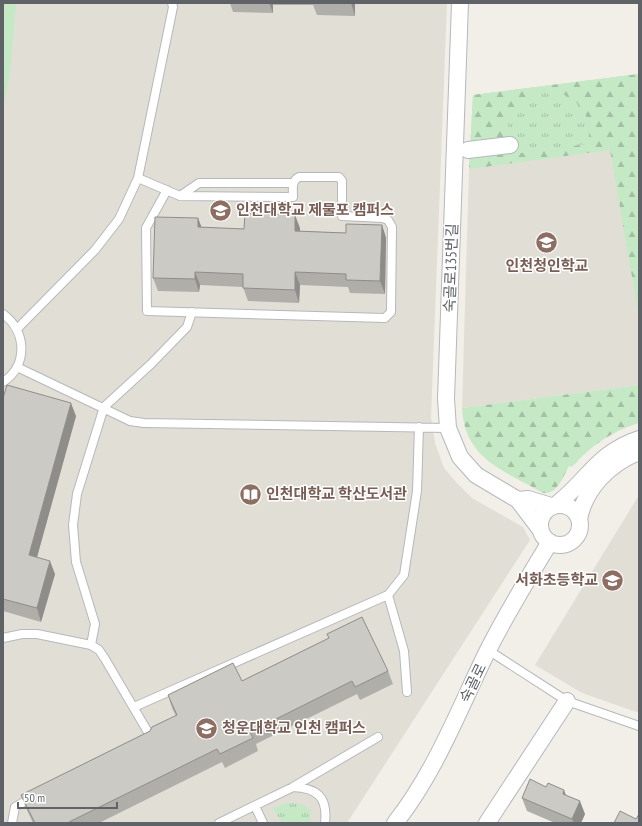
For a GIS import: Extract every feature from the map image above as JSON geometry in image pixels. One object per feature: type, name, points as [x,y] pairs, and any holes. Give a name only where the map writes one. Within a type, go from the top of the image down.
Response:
[{"type":"street","name":"숙골로135번길","points":[[460,3],[446,391],[448,428],[460,457],[468,468],[476,475],[518,500],[545,536]]},
{"type":"street","points":[[468,150],[510,145]]},
{"type":"street","name":"숙골로","points":[[395,823],[413,800],[433,766],[488,650],[545,536],[541,518],[543,513],[573,491],[587,474],[613,451],[639,439]]},
{"type":"street","points":[[545,536],[561,545],[572,541],[579,531],[583,503],[590,490],[619,461],[639,452]]},
{"type":"street","name":"숙골로135번길","points":[[518,500],[528,499],[554,505]]},
{"type":"street","points":[[554,505],[563,504],[573,509],[580,519]]},
{"type":"street","points":[[487,823],[567,701]]},
{"type":"lane","points":[[17,329],[96,250],[119,218],[138,178],[174,4]]},
{"type":"lane","points":[[138,178],[167,190],[180,196],[293,197],[293,183],[299,177],[339,177],[342,181],[342,216],[388,220],[392,227],[391,312],[385,318],[147,311],[146,228],[167,190]]},
{"type":"lane","points":[[180,196],[199,183],[293,183]]},
{"type":"lane","points":[[92,644],[95,624],[76,562],[73,525],[76,494],[104,408],[151,364],[187,327],[192,312]]},
{"type":"lane","points":[[3,314],[12,321],[17,329],[22,344],[20,360],[17,367],[13,374],[3,382]]},
{"type":"lane","points":[[17,367],[130,420],[144,423],[448,428]]},
{"type":"lane","points":[[134,707],[388,595],[404,575],[417,491],[419,427]]},
{"type":"lane","points":[[388,595],[404,651],[407,692]]},
{"type":"lane","points":[[3,638],[22,634],[37,634],[92,644],[99,650],[105,659],[152,739],[139,745]]},
{"type":"lane","points":[[488,650],[567,701],[639,726]]},
{"type":"lane","points":[[219,823],[293,787],[378,737]]},
{"type":"lane","points":[[293,787],[314,790],[321,796],[325,805],[325,823]]},
{"type":"lane","points":[[12,823],[15,806],[43,792]]},
{"type":"lane","points":[[255,806],[263,823]]},
{"type":"shaded area","name":"인천대학교 제물포 캠퍼스","points":[[3,3],[447,3],[431,418],[435,443],[444,468],[472,498],[523,527],[530,540],[347,823],[3,823]]},
{"type":"shaded area","name":"인천청인학교","points":[[610,150],[639,317],[639,385],[462,408],[469,169]]},
{"type":"shaded area","name":"서화초등학교","points":[[639,495],[639,713],[582,693],[535,665]]},
{"type":"green space","points":[[3,3],[16,3],[10,73],[3,108]]},
{"type":"green space","points":[[639,74],[639,317],[610,150],[469,169],[473,95]]},
{"type":"green space","points":[[639,74],[639,317],[610,150],[469,169],[473,95]],"holes":[[[549,91],[559,93],[576,102],[582,108],[588,124],[588,144],[514,154],[509,143],[508,132],[509,122],[513,112],[520,104],[538,93]]]},
{"type":"green space","points":[[639,385],[639,423],[620,430],[602,440],[586,452],[572,467],[569,466],[556,488],[548,493],[543,493],[501,470],[489,461],[478,452],[470,440],[464,425],[462,408]]},
{"type":"green space","points":[[287,803],[306,806],[311,811],[310,823],[282,823],[273,808]]},
{"type":"building","points":[[245,213],[295,215],[295,231],[346,233],[346,224],[382,225],[380,281],[346,280],[346,274],[295,272],[295,290],[243,288],[243,274],[195,272],[195,279],[153,278],[155,217],[198,218],[198,227],[244,229]]},
{"type":"building","points":[[7,385],[71,403],[29,555],[50,561],[37,608],[3,599],[3,398]]},
{"type":"building","points":[[362,617],[388,671],[355,687],[352,681],[250,732],[253,738],[220,754],[217,749],[69,822],[70,823],[35,823],[21,795],[150,731],[152,727],[177,715],[168,695],[233,663],[242,681],[329,638],[327,634]]},
{"type":"building","points":[[530,779],[546,787],[548,783],[564,790],[563,794],[580,801],[572,819],[522,798]]},
{"type":"building","points":[[620,811],[636,819],[639,814],[639,823],[614,823]]},
{"type":"place","name":"인천대학교 제물포 캠퍼스","points":[[221,210]]},
{"type":"place","name":"인천청인학교","points":[[547,243]]},
{"type":"place","name":"인천대학교 학산도서관","points":[[250,494]]},
{"type":"place","name":"서화초등학교","points":[[613,580]]},
{"type":"place","name":"청운대학교 인천 캠퍼스","points":[[206,728]]}]
